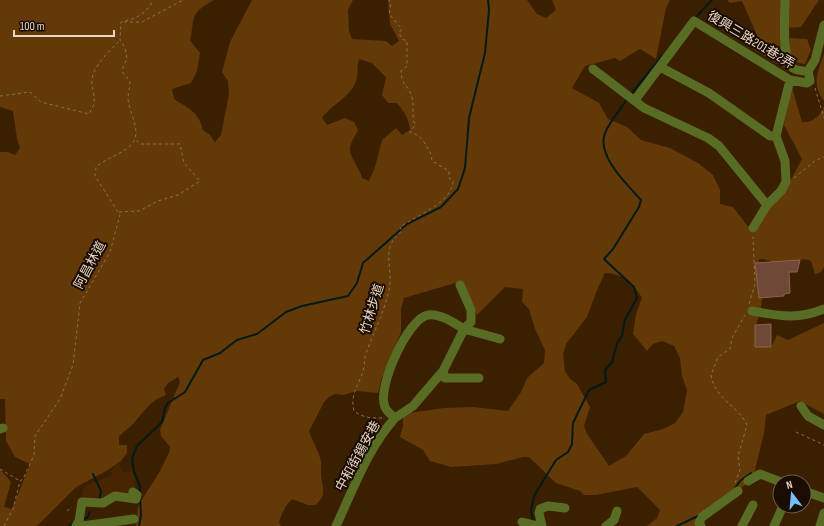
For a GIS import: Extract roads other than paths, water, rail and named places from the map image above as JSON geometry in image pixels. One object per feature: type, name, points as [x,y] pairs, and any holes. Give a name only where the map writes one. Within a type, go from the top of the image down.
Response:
[{"type":"street","points":[[785,0],[786,56],[792,68],[799,71],[808,71],[815,60],[824,25]]},
{"type":"street","name":"復興三路201巷2弄","points":[[635,100],[694,21],[790,80],[807,83],[810,81],[808,71]]},
{"type":"street","points":[[660,67],[709,93],[770,136],[776,136]]},
{"type":"street","points":[[593,69],[644,108],[708,138],[719,146],[767,205]]},
{"type":"street","points":[[753,228],[767,205],[786,182],[785,161],[776,136],[790,80]]},
{"type":"street","points":[[395,418],[413,406],[443,371],[464,329],[471,322],[470,310],[460,285]]},
{"type":"street","points":[[752,311],[788,317],[812,314],[824,309]]},
{"type":"street","name":"中和街錫安巷","points":[[336,526],[376,445],[384,431],[395,418],[384,407],[383,391],[392,365],[406,336],[416,321],[422,316],[430,314],[448,319],[464,329]]},
{"type":"street","points":[[464,329],[500,339]]},
{"type":"street","points":[[443,371],[445,378],[479,378]]},
{"type":"street","points":[[800,406],[808,416],[824,425]]},
{"type":"street","points":[[748,481],[760,474],[772,479]]},
{"type":"street","points":[[701,526],[699,523],[702,517],[738,491]]},
{"type":"street","points":[[133,492],[137,495],[136,499],[115,496],[103,503],[82,502],[79,523],[134,519]]},
{"type":"street","points":[[812,494],[824,498]]},
{"type":"street","points":[[542,526],[539,513],[540,509],[548,506],[565,508]]},
{"type":"street","points":[[742,526],[753,506]]},
{"type":"street","points":[[606,526],[614,520],[617,511]]},
{"type":"street","points":[[820,526],[824,513]]},
{"type":"street","points":[[774,526],[779,514]]},
{"type":"street","points":[[522,522],[538,526]]},
{"type":"waterway","points":[[140,493],[140,486],[134,472],[132,458],[137,446],[162,422],[165,408],[168,403],[185,392],[203,360],[220,353],[237,340],[257,334],[286,312],[302,306],[348,296],[357,283],[363,263],[407,224],[441,207],[458,189],[465,168],[469,118],[485,53],[489,10],[488,0]]},
{"type":"waterway","points":[[695,18],[712,0]]},
{"type":"waterway","points":[[631,94],[662,56]]},
{"type":"waterway","points":[[533,521],[531,511],[534,496],[556,460],[568,452],[572,444],[573,423],[589,390],[606,382],[605,370],[612,362],[617,343],[622,336],[625,320],[637,298],[634,287],[604,259],[613,249],[639,207],[641,200],[615,170],[605,151],[603,142],[605,133],[612,120],[627,99]]},
{"type":"waterway","points":[[735,488],[740,481],[751,473]]},
{"type":"waterway","points":[[93,474],[101,491],[99,501]]},
{"type":"waterway","points":[[139,526],[141,515],[140,499]]},
{"type":"waterway","points":[[83,519],[87,518],[90,512]]},
{"type":"waterway","points":[[677,526],[698,516]]},
{"type":"waterway","points":[[69,526],[73,523]]}]
